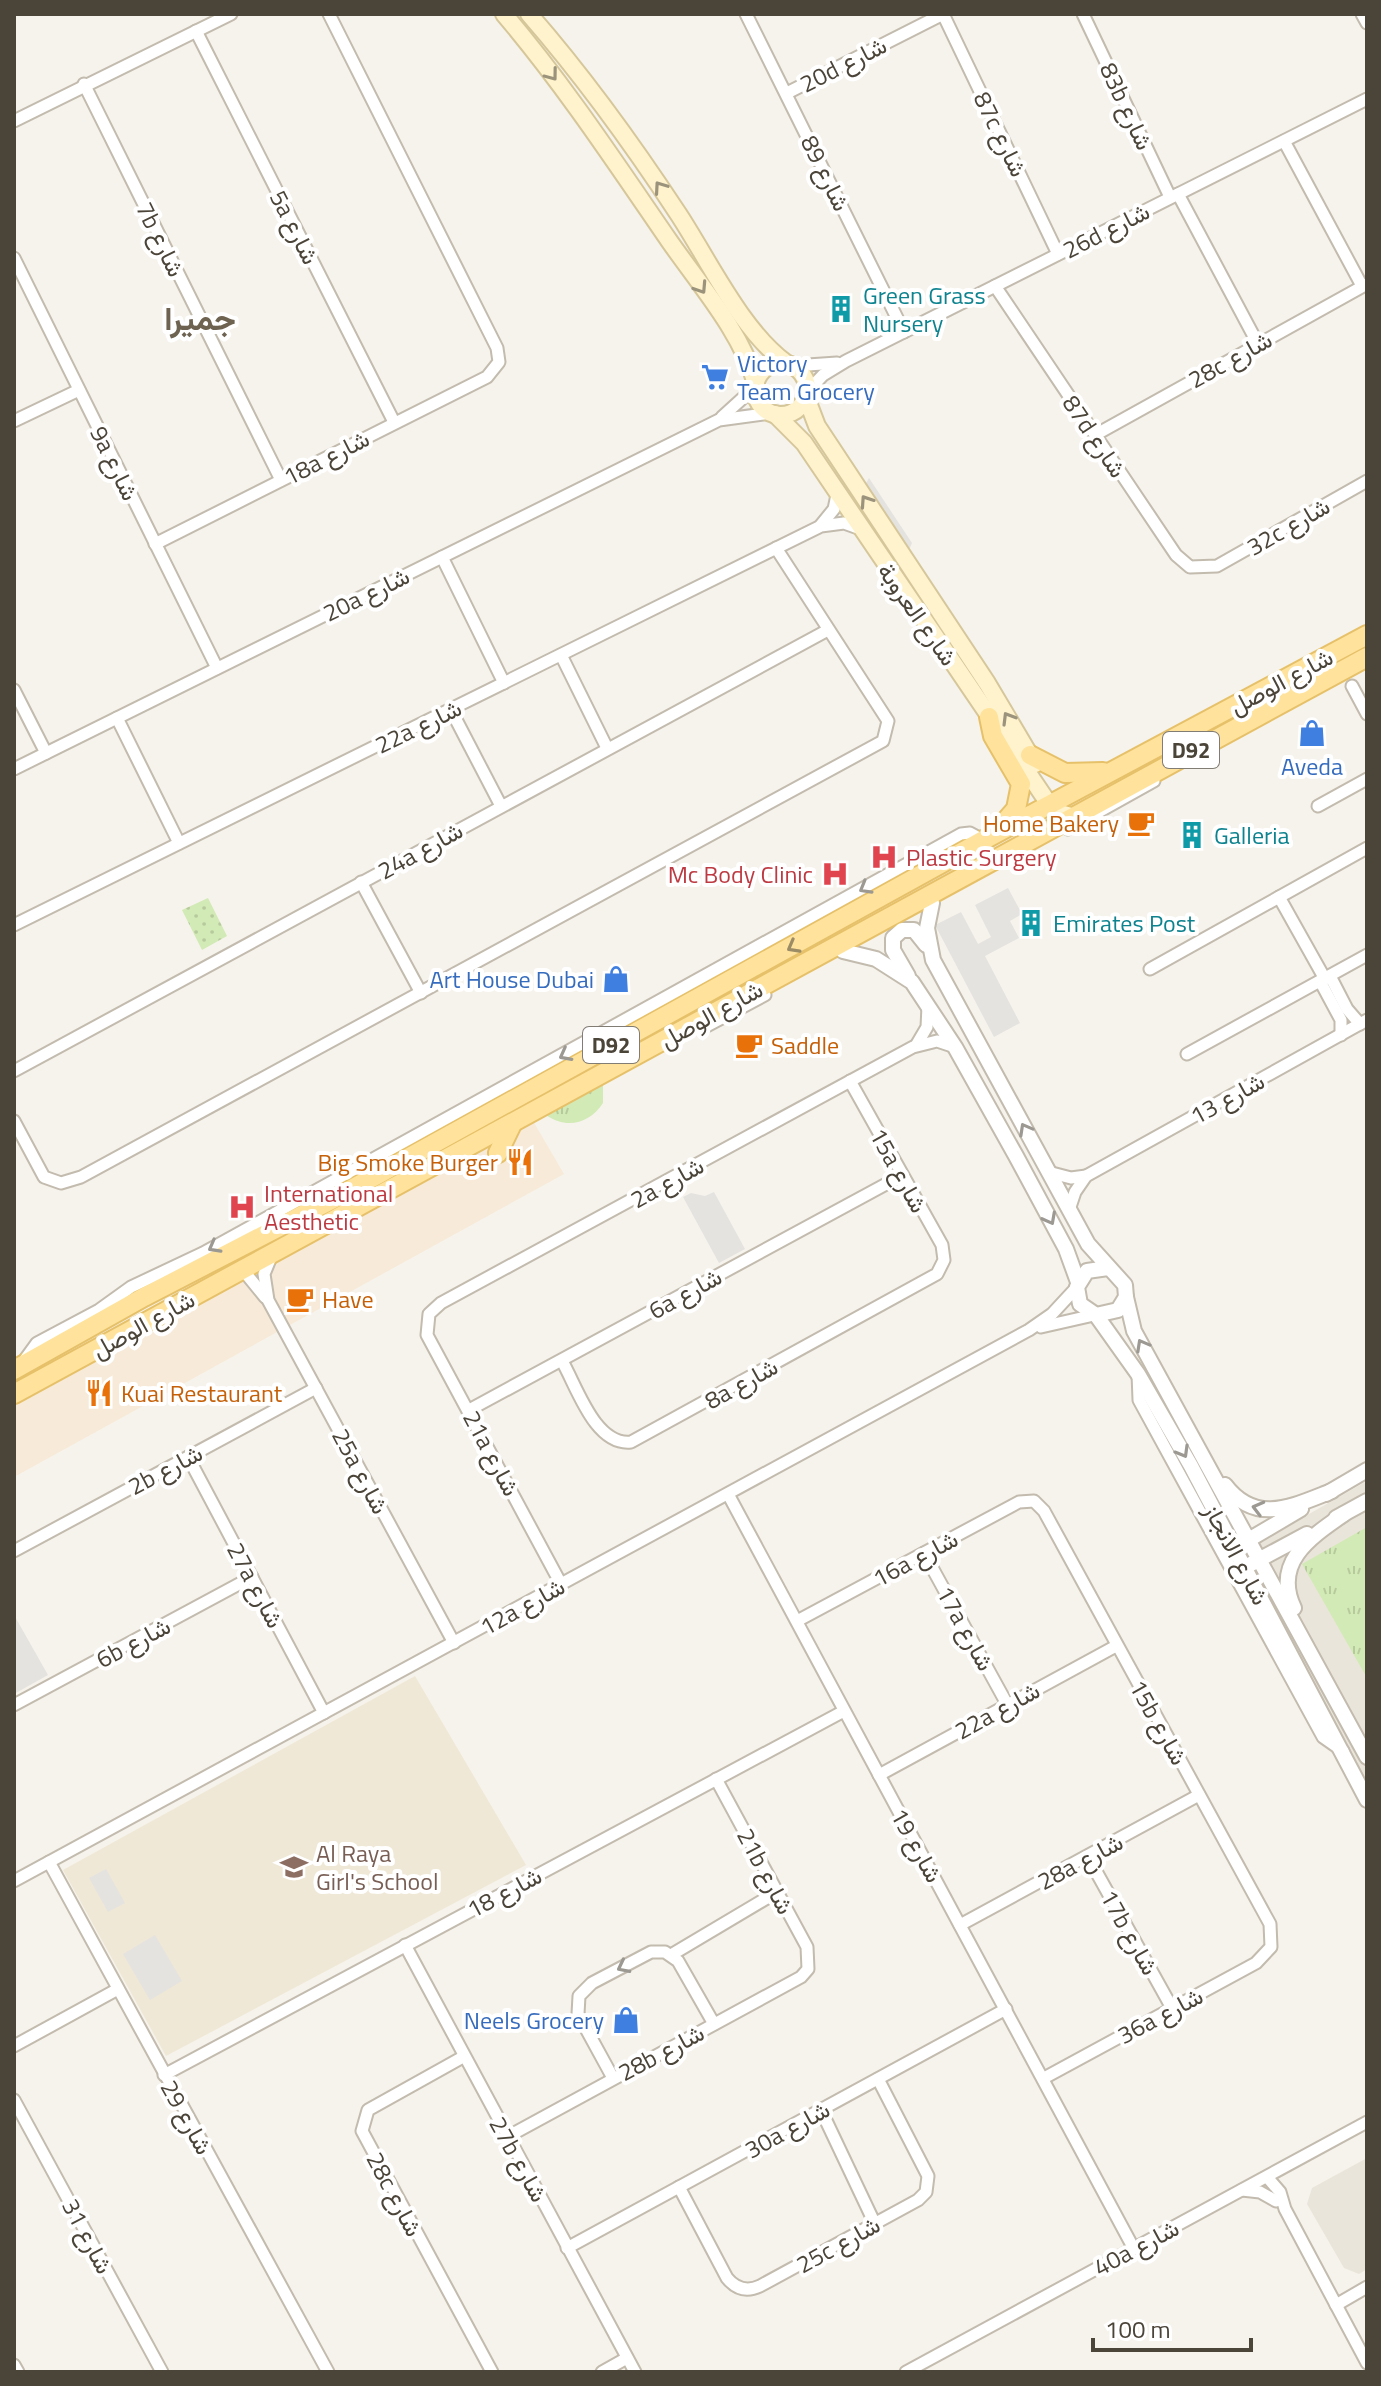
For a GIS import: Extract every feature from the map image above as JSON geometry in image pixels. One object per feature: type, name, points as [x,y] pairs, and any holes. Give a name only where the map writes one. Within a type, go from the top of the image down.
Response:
[{"type":"main road","points":[[504,14],[589,124],[696,279],[743,351],[759,402],[773,413],[797,409],[806,394],[804,377],[759,338],[662,189],[608,113],[529,14]]},
{"type":"main road","points":[[755,386],[763,370],[790,365]]},
{"type":"main road","name":"شارع العروبة","points":[[806,394],[817,426],[987,683],[1059,811]]},
{"type":"main road","name":"شارع العروبة","points":[[773,413],[804,443],[858,528],[989,717],[1059,811]]},
{"type":"main road","name":"شارع الوصل","points":[[14,1394],[274,1252],[374,1206],[512,1123],[671,1036],[1059,811],[1114,770],[1367,635]]},
{"type":"main road","points":[[1279,703],[1297,686],[1367,648]]},
{"type":"main road","name":"شارع الوصل","points":[[17,1369],[144,1297],[339,1196],[546,1073],[987,838],[1059,811],[1181,756],[1367,657]]},
{"type":"main road","points":[[987,838],[1016,809],[1021,784],[993,736],[989,717]]},
{"type":"main road","points":[[1030,755],[1065,773],[1114,770]]},
{"type":"main road","points":[[498,1153],[512,1123]]},
{"type":"main road","points":[[243,1270],[249,1254],[322,1213],[339,1196]]},
{"type":"street","points":[[14,121],[231,14]]},
{"type":"street","name":"18a شارع","points":[[155,544],[487,377],[499,362],[497,348],[329,14]]},
{"type":"street","name":"شارع 89","points":[[746,14],[904,332]]},
{"type":"street","name":"20d شارع","points":[[787,93],[943,14]]},
{"type":"street","name":"87c شارع","points":[[943,14],[1058,254]]},
{"type":"street","name":"83b شارع","points":[[1083,14],[1174,196],[1258,344]]},
{"type":"street","points":[[1362,14],[1367,23]]},
{"type":"street","name":"5a شارع","points":[[196,31],[394,422]]},
{"type":"street","name":"7b شارع","points":[[84,84],[281,480]]},
{"type":"street","name":"26d شارع","points":[[806,394],[823,375],[846,361],[1367,99]]},
{"type":"street","points":[[1284,141],[1364,285]]},
{"type":"street","name":"9a شارع","points":[[14,258],[217,668]]},
{"type":"street","name":"28c شارع","points":[[1095,435],[1364,285]]},
{"type":"street","name":"87d شارع","points":[[995,286],[1176,555],[1190,567],[1208,569]]},
{"type":"street","name":"26d شارع","points":[[790,365],[814,367],[846,361]]},
{"type":"street","name":"20a شارع","points":[[14,769],[719,420],[755,386]]},
{"type":"street","points":[[14,421],[79,390]]},
{"type":"street","name":"20a شارع","points":[[719,420],[773,413]]},
{"type":"street","name":"32c شارع","points":[[1208,569],[1367,481]]},
{"type":"street","points":[[821,526],[834,509],[837,495]]},
{"type":"street","name":"22a شارع","points":[[14,925],[821,526],[844,523],[858,528]]},
{"type":"street","points":[[14,1121],[44,1177],[61,1183],[95,1170],[883,741],[888,721],[776,548]]},
{"type":"street","points":[[442,557],[504,683]]},
{"type":"street","name":"24a شارع","points":[[14,1071],[828,630]]},
{"type":"street","points":[[561,655],[607,748]]},
{"type":"street","points":[[1352,686],[1367,714]]},
{"type":"street","points":[[14,690],[46,753]]},
{"type":"street","points":[[451,710],[501,806]]},
{"type":"street","points":[[117,718],[179,843]]},
{"type":"street","points":[[671,1036],[720,1020],[1142,790],[1181,756]]},
{"type":"street","points":[[1318,806],[1367,779]]},
{"type":"street","points":[[1150,969],[1367,848]]},
{"type":"street","points":[[361,882],[421,993]]},
{"type":"street","points":[[1279,897],[1325,978],[1347,1009],[1364,1022]]},
{"type":"street","points":[[932,903],[927,928],[933,960]]},
{"type":"street","points":[[908,929],[919,933],[933,960],[1088,1244],[1108,1268],[1123,1279],[1126,1297],[1111,1314],[1095,1315],[1080,1304],[1078,1285],[1066,1249],[955,1047],[893,950],[897,933],[908,929]]},
{"type":"street","points":[[843,951],[876,959],[912,982]]},
{"type":"street","points":[[1187,1054],[1367,955]]},
{"type":"street","points":[[1325,978],[1341,1020],[1341,1035]]},
{"type":"street","points":[[913,1047],[925,1032],[928,1006]]},
{"type":"street","name":"شارع 13","points":[[1086,1176],[1364,1022]]},
{"type":"street","name":"2a شارع","points":[[426,1322],[441,1303],[913,1047],[937,1041],[955,1047]]},
{"type":"street","name":"شارع الوصل","points":[[17,1369],[33,1346],[99,1310],[131,1287],[168,1272],[546,1073]]},
{"type":"street","name":"15a شارع","points":[[850,1081],[942,1245],[944,1260]]},
{"type":"street","points":[[1048,1172],[1063,1177],[1086,1176]]},
{"type":"street","name":"6a شارع","points":[[469,1410],[901,1176]]},
{"type":"street","points":[[1069,1210],[1075,1192],[1086,1176]]},
{"type":"street","points":[[268,1300],[264,1274],[274,1252]]},
{"type":"street","name":"8a شارع","points":[[562,1361],[601,1430],[612,1440],[631,1442],[932,1279],[944,1260]]},
{"type":"street","points":[[1078,1285],[1087,1271],[1108,1268]]},
{"type":"street","name":"25a شارع","points":[[243,1270],[268,1300],[454,1643]]},
{"type":"street","name":"12a شارع","points":[[14,1881],[1029,1330],[1052,1314],[1078,1285]]},
{"type":"street","name":"شارع الانجاز","points":[[1126,1297],[1131,1324],[1248,1541],[1361,1737],[1367,1757]]},
{"type":"street","name":"12a شارع","points":[[1029,1330],[1095,1315]]},
{"type":"street","name":"شارع الانجاز","points":[[1095,1315],[1138,1374],[1367,1800]]},
{"type":"street","name":"21a شارع","points":[[426,1322],[427,1335],[561,1584]]},
{"type":"street","points":[[1138,1374],[1139,1400],[1323,1737],[1343,1751]]},
{"type":"street","name":"2b شارع","points":[[14,1551],[316,1388]]},
{"type":"street","points":[[1172,1399],[1192,1423],[1226,1486],[1242,1503],[1276,1511],[1332,1491]]},
{"type":"street","name":"27a شارع","points":[[188,1457],[324,1713]]},
{"type":"street","points":[[1234,1548],[1367,1470]]},
{"type":"street","name":"شارع 19","points":[[728,1494],[960,1925],[1138,2246]]},
{"type":"street","name":"16a شارع","points":[[797,1621],[1019,1502],[1034,1501]]},
{"type":"street","name":"15b شارع","points":[[1034,1501],[1044,1511],[1270,1924],[1271,1947]]},
{"type":"street","points":[[1244,1568],[1367,1501]]},
{"type":"street","points":[[1340,1705],[1329,1672],[1290,1599],[1287,1577],[1301,1547],[1344,1514]]},
{"type":"street","name":"17a شارع","points":[[924,1553],[1007,1704]]},
{"type":"street","name":"6b شارع","points":[[14,1705],[252,1577]]},
{"type":"street","name":"22a شارع","points":[[879,1775],[1116,1646]]},
{"type":"street","name":"شارع 18","points":[[164,2075],[844,1711]]},
{"type":"street","name":"21b شارع","points":[[716,1779],[807,1947],[810,1964]]},
{"type":"street","name":"28a شارع","points":[[960,1925],[1199,1795]]},
{"type":"street","name":"17b شارع","points":[[1088,1857],[1172,2008]]},
{"type":"street","name":"شارع 29","points":[[49,1862],[328,2372]]},
{"type":"street","points":[[613,2078],[578,2014],[579,1996],[592,1983],[651,1952],[671,1955],[777,1892]]},
{"type":"street","name":"27b شارع","points":[[405,1945],[635,2372]]},
{"type":"street","name":"36a شارع","points":[[1044,2078],[1256,1963],[1271,1947]]},
{"type":"street","points":[[671,1955],[714,2024]]},
{"type":"street","name":"28b شارع","points":[[507,2137],[801,1977],[810,1964]]},
{"type":"street","points":[[14,2046],[118,1989]]},
{"type":"street","name":"30a شارع","points":[[567,2248],[1006,2009]]},
{"type":"street","name":"28c شارع","points":[[463,2057],[368,2110],[361,2124],[364,2137],[492,2372]]},
{"type":"street","name":"25c شارع","points":[[679,2187],[727,2278],[740,2289],[760,2286],[875,2224],[918,2200],[928,2184],[926,2169],[878,2079]]},
{"type":"street","name":"شارع 31","points":[[14,2100],[162,2372]]},
{"type":"street","points":[[821,2110],[875,2224]]},
{"type":"street","name":"40a شارع","points":[[906,2372],[1367,2122]]},
{"type":"street","points":[[1281,2203],[1290,2164]]},
{"type":"street","points":[[1267,2177],[1367,2363]]},
{"type":"street","points":[[1241,2190],[1260,2192],[1281,2203]]},
{"type":"street","points":[[1336,2305],[1367,2287]]},
{"type":"street","points":[[602,2372],[627,2358]]},
{"type":"street","points":[[14,2365],[18,2372]]},
{"type":"shaded area","points":[[869,478],[912,543],[908,552],[865,485]]},
{"type":"shaded area","points":[[1008,888],[1022,914],[1010,921],[1019,938],[985,956],[1020,1023],[994,1037],[935,925],[961,912],[978,944],[991,937],[975,905]]},
{"type":"shaded area","points":[[529,1114],[564,1174],[14,1477],[14,1394]]},
{"type":"shaded area","points":[[714,1192],[745,1249],[719,1263],[683,1197],[691,1193],[705,1196]]},
{"type":"shaded area","points":[[1367,1481],[1367,1783],[1244,1551]]},
{"type":"shaded area","points":[[14,1615],[48,1675],[14,1694]]},
{"type":"shaded area","name":"Al Raya Girl's School","points":[[415,1676],[526,1865],[166,2056],[63,1870]]},
{"type":"shaded area","points":[[106,1869],[125,1903],[108,1912],[89,1878]]},
{"type":"shaded area","points":[[155,1935],[182,1981],[150,2000],[123,1954]]},
{"type":"shaded area","points":[[1367,2158],[1367,2269],[1359,2274],[1344,2268],[1307,2204],[1312,2188]]},
{"type":"green space","points":[[208,898],[227,936],[202,950],[182,910]]},
{"type":"green space","points":[[603,1085],[603,1103],[585,1120],[562,1122],[546,1115]]},
{"type":"green space","points":[[1367,1527],[1367,1678],[1302,1564]]},
{"type":"place","name":"Green Grass Nursery","points":[[841,309]]},
{"type":"place","name":"Victory Team Grocery","points":[[715,377]]},
{"type":"place","name":"Aveda","points":[[1312,733]]},
{"type":"place","name":"Home Bakery","points":[[1141,823]]},
{"type":"place","name":"Galleria","points":[[1192,835]]},
{"type":"place","name":"Plastic Surgery","points":[[884,857]]},
{"type":"place","name":"Mc Body Clinic","points":[[835,874]]},
{"type":"place","name":"Emirates Post","points":[[1031,923]]},
{"type":"place","name":"Art House Dubai","points":[[616,979]]},
{"type":"place","name":"Saddle","points":[[749,1045]]},
{"type":"place","name":"Big Smoke Burger","points":[[520,1162]]},
{"type":"place","name":"International Aesthetic","points":[[242,1207]]},
{"type":"place","name":"Have","points":[[300,1299]]},
{"type":"place","name":"Kuai Restaurant","points":[[99,1393]]},
{"type":"place","name":"Al Raya Girl's School","points":[[294,1867]]},
{"type":"place","name":"Neels Grocery","points":[[626,2020]]},
{"type":"district","name":"جميرا","points":[[200,318]]}]
